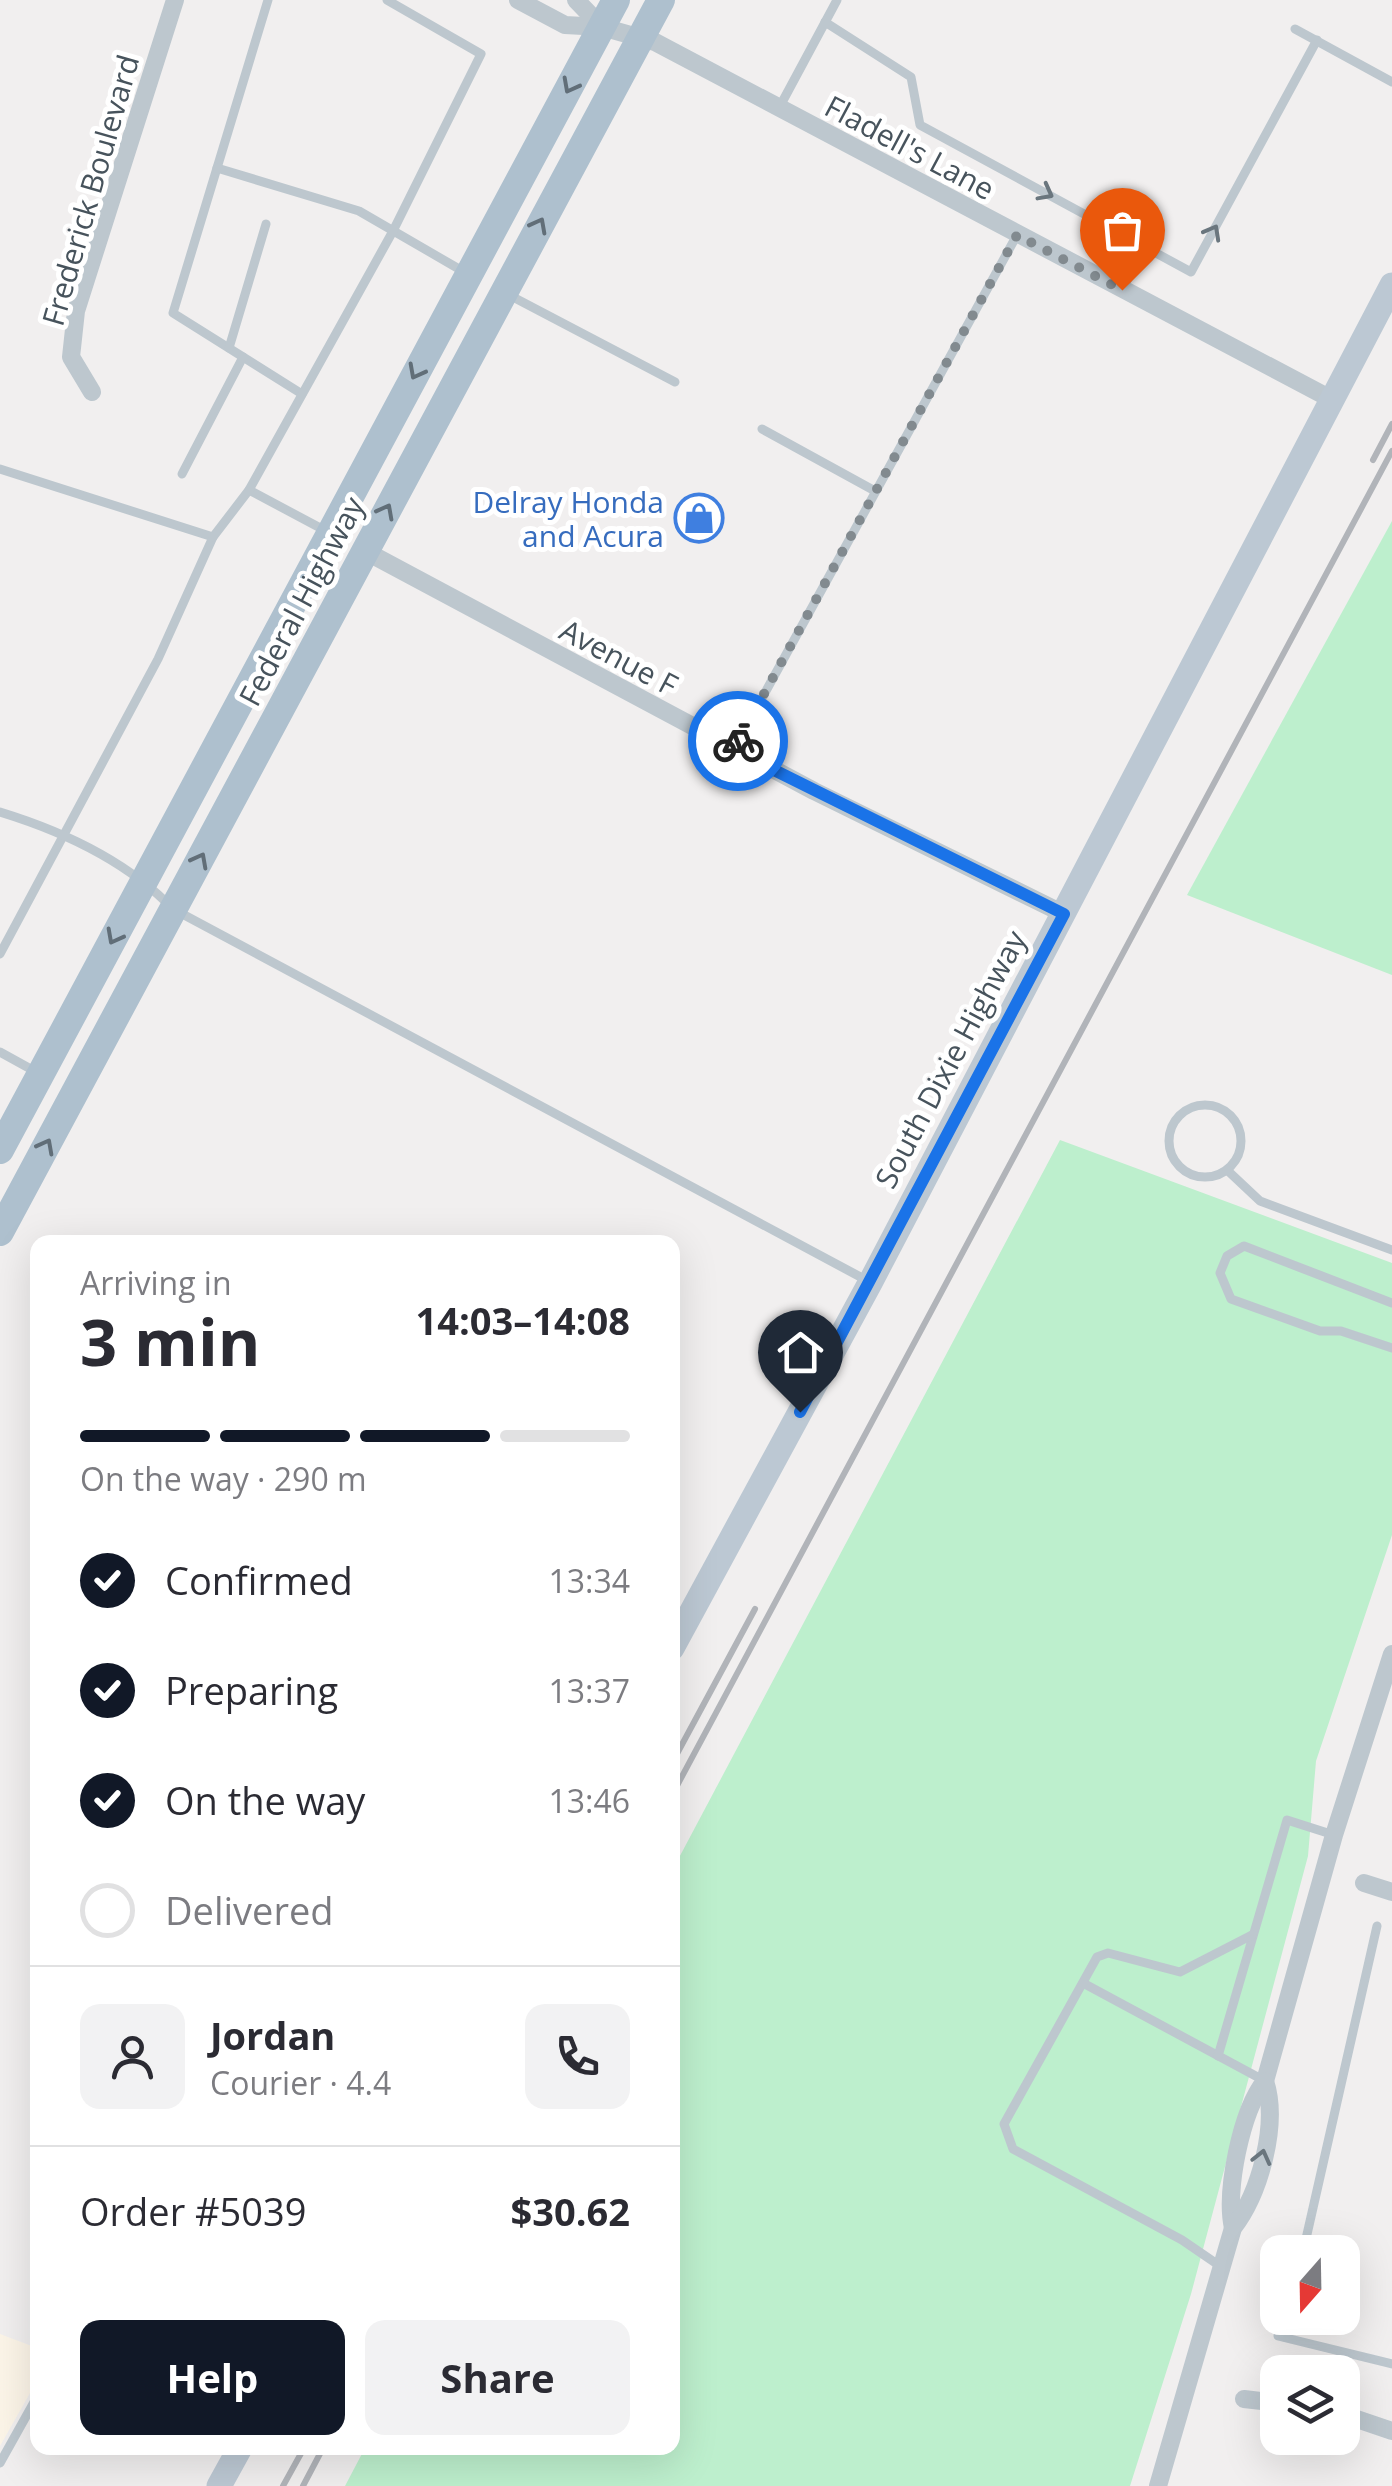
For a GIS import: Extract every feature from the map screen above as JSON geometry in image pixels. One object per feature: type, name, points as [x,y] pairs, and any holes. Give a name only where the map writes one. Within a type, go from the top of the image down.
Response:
[{"type":"main road","name":"Federal Highway","points":[[0,1150],[616,0]]},
{"type":"main road","name":"Federal Highway","points":[[0,1232],[660,0]]},
{"type":"street","name":"Frederick Boulevard","points":[[92,392],[71,357],[76,311],[175,0]]},
{"type":"street","name":"Fladell's Lane","points":[[518,0],[565,25],[602,26],[677,53],[1331,399]]},
{"type":"street","points":[[576,0],[602,26]]},
{"type":"street","name":"South Dixie Highway","points":[[680,1633],[870,1283],[1392,285]]},
{"type":"street","name":"Avenue F","points":[[365,551],[734,749],[1064,914]]},
{"type":"street","points":[[1158,2486],[1233,2228],[1248,2209],[1265,2148],[1272,2101],[1265,2082],[1334,1835],[1392,1654]]},
{"type":"street","points":[[1364,1883],[1392,1892]]},
{"type":"street","points":[[1244,2399],[1260,2401]]},
{"type":"street","points":[[1360,2420],[1392,2431]]},
{"type":"street","points":[[219,2486],[236,2455]]},
{"type":"lane","points":[[268,0],[173,313],[302,394]]},
{"type":"lane","points":[[0,954],[158,659],[213,537],[249,490],[393,230],[481,54],[387,0]]},
{"type":"lane","points":[[779,108],[837,0]]},
{"type":"lane","points":[[825,22],[911,77],[920,125],[1191,272],[1317,40]]},
{"type":"lane","points":[[1296,29],[1392,82]]},
{"type":"lane","points":[[217,168],[359,211],[468,275]]},
{"type":"lane","points":[[229,348],[266,224]]},
{"type":"lane","points":[[734,749],[1017,235]]},
{"type":"lane","points":[[1122,290],[1151,236]]},
{"type":"lane","points":[[503,292],[675,382]]},
{"type":"lane","points":[[182,474],[243,357]]},
{"type":"lane","points":[[762,429],[875,491]]},
{"type":"lane","points":[[0,469],[213,537]]},
{"type":"lane","points":[[249,490],[330,533]]},
{"type":"lane","points":[[0,812],[61,835],[145,879],[174,908],[870,1283]]},
{"type":"lane","points":[[0,1052],[40,1074]]},
{"type":"lane","points":[[1212,1106],[1237,1123],[1239,1153],[1227,1170],[1208,1177],[1180,1166],[1169,1138],[1183,1112],[1212,1106]]},
{"type":"lane","points":[[1227,1170],[1260,1201],[1392,1250]]},
{"type":"lane","points":[[1392,1303],[1244,1246],[1227,1256],[1220,1273],[1231,1299],[1320,1332],[1341,1331],[1392,1348]]},
{"type":"lane","points":[[1218,2056],[1287,1820],[1334,1835]]},
{"type":"lane","points":[[1306,2235],[1377,1926]]},
{"type":"lane","points":[[1222,2268],[1182,2240],[1013,2149],[1004,2124],[1097,1957],[1108,1952],[1180,1972],[1252,1935]]},
{"type":"lane","points":[[1083,1983],[1265,2082]]},
{"type":"lane","points":[[1278,2335],[1392,2364]]},
{"type":"lane","points":[[0,2463],[30,2409]]},
{"type":"shaded area","points":[[0,2334],[30,2345],[30,2393],[0,2446]]},
{"type":"green space","points":[[1392,521],[1392,975],[1187,895]]},
{"type":"green space","points":[[1060,1140],[1392,1263],[1392,1535],[1316,1761],[1308,1856],[1191,2294],[1130,2486],[345,2486],[361,2455],[680,2455],[680,1856]]},
{"type":"railway","points":[[1373,460],[1392,424]]},
{"type":"railway","points":[[680,1780],[1392,451]]},
{"type":"railway","points":[[680,1748],[755,1609]]},
{"type":"railway","points":[[283,2486],[300,2455]]},
{"type":"railway","points":[[303,2486],[319,2455]]},
{"type":"way so far","points":[[738,741],[1017,235],[1122,290]]},
{"type":"place","name":"Delray Honda and Acura","points":[[699,518]]},
{"type":"route","points":[[738,741],[734,749],[760,763],[1064,914],[800,1412]]}]
